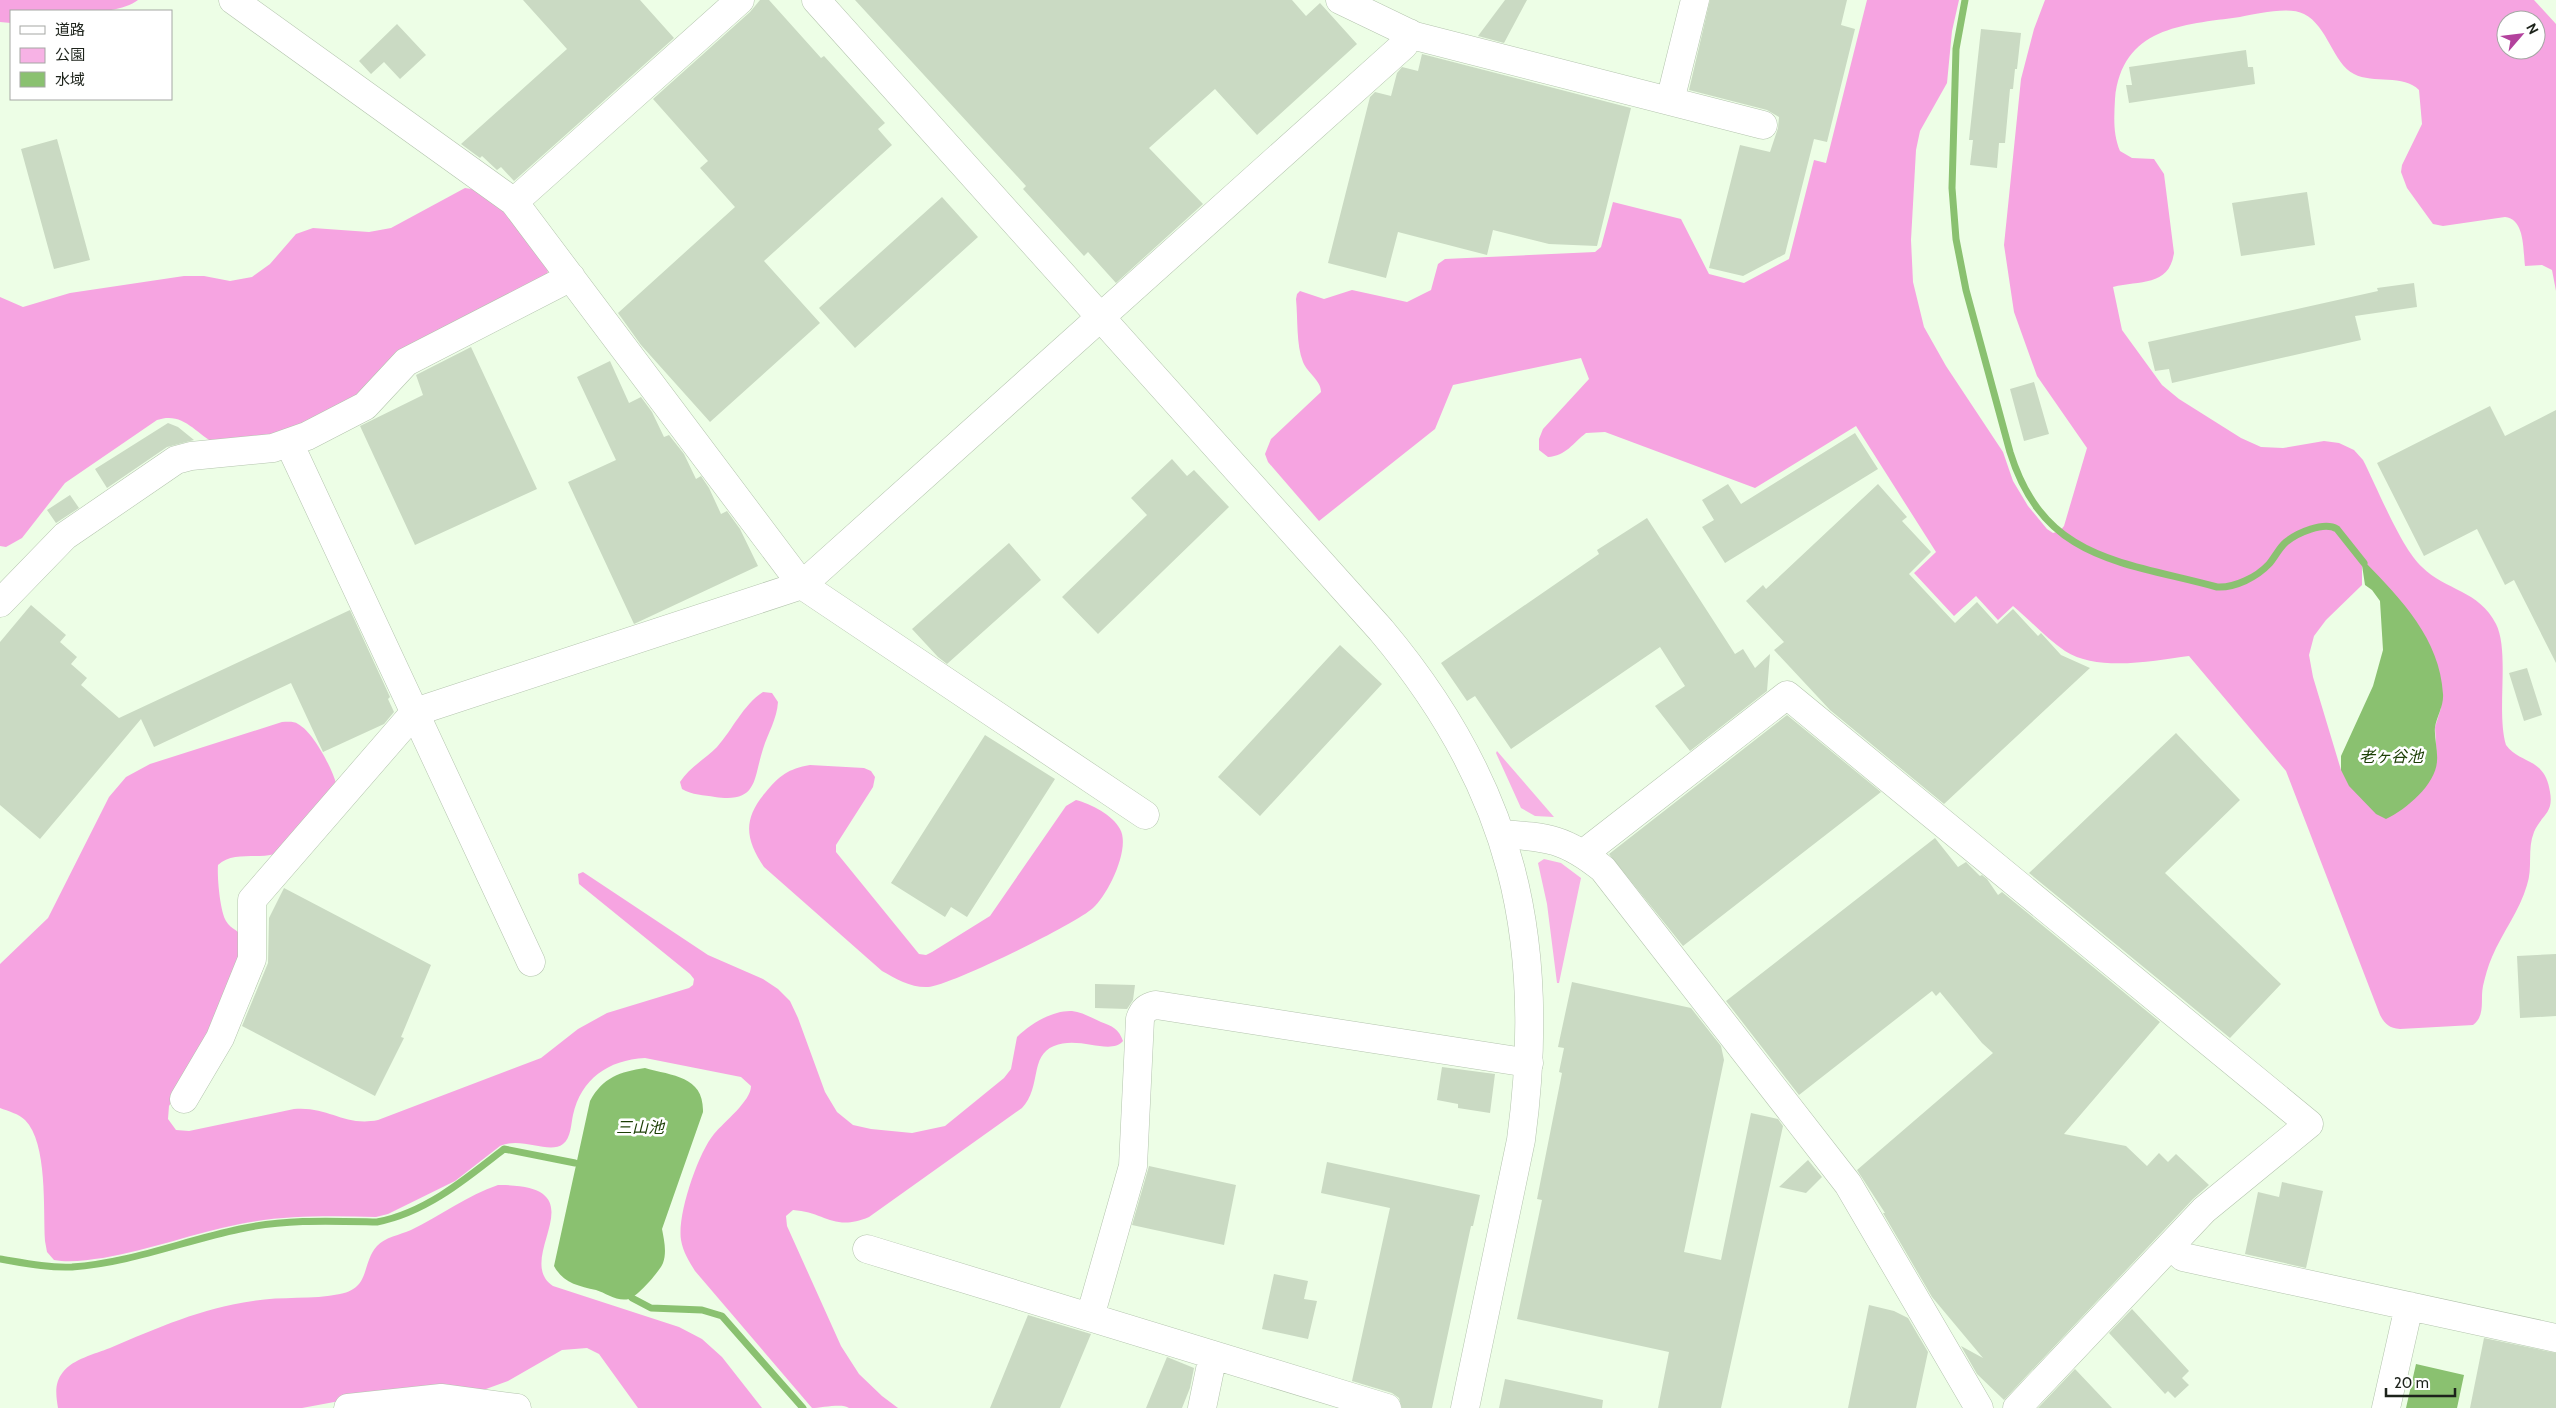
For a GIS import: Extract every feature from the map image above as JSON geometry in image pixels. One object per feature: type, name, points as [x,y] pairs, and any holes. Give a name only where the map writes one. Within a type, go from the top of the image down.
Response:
[{"type":"street","points":[[233,0],[514,202],[802,585],[1145,815]]},
{"type":"street","points":[[514,202],[740,0]]},
{"type":"street","points":[[816,0],[1412,666],[1439,705],[1463,746],[1484,789],[1501,834],[1512,871],[1527,948],[1530,996],[1529,1063],[1526,1102],[1514,1178],[1465,1408]]},
{"type":"street","points":[[1340,0],[1409,33],[1763,125]]},
{"type":"street","points":[[1670,101],[1695,0]]},
{"type":"street","points":[[184,1099],[220,1038],[252,959],[252,900],[415,712],[802,585],[1404,46],[1409,33]]},
{"type":"street","points":[[0,603],[65,536],[176,460],[191,456],[256,451],[289,443],[364,406],[406,362],[571,277]]},
{"type":"street","points":[[289,443],[531,962]]},
{"type":"street","points":[[1584,853],[1787,695],[2309,1124],[2204,1210],[2017,1408]]},
{"type":"street","points":[[1501,834],[1536,836],[1561,841],[1584,853],[1603,869],[1848,1184],[1979,1408]]},
{"type":"street","points":[[1090,1317],[1133,1166],[1140,1019],[1148,1007],[1156,1005],[1529,1063]]},
{"type":"street","points":[[2170,1245],[2183,1257],[2556,1338]]},
{"type":"street","points":[[867,1249],[1388,1408]]},
{"type":"street","points":[[2386,1408],[2409,1306]]},
{"type":"street","points":[[1202,1408],[1213,1355]]},
{"type":"street","points":[[348,1408],[441,1398],[517,1408]]},
{"type":"green space","points":[[1497,751],[1554,817],[1535,816],[1521,808],[1496,753]]},
{"type":"green space","points":[[1544,859],[1561,863],[1581,878],[1559,983],[1557,983],[1547,904],[1538,863]]},
{"type":"shaded area","points":[[0,0],[138,0],[113,10],[10,10],[10,23],[0,22]]},
{"type":"shaded area","points":[[1867,0],[1959,0],[1952,31],[1947,83],[1920,131],[1916,150],[1911,240],[1913,282],[1924,327],[1946,366],[2003,452],[2013,481],[2028,506],[2047,529],[2053,533],[2060,531],[2064,526],[2087,448],[2037,376],[2014,312],[2004,245],[2021,79],[2034,29],[2045,0],[2534,0],[2543,10],[2496,10],[2496,60],[2546,60],[2546,13],[2556,24],[2556,291],[2552,270],[2542,265],[2525,266],[2522,236],[2520,229],[2512,219],[2505,217],[2443,226],[2433,224],[2407,188],[2401,172],[2402,165],[2422,124],[2419,90],[2405,82],[2362,77],[2354,74],[2347,69],[2335,54],[2319,27],[2304,14],[2290,11],[2272,11],[2177,27],[2158,34],[2142,44],[2129,57],[2120,75],[2115,99],[2115,132],[2120,151],[2132,158],[2154,159],[2164,174],[2174,253],[2171,264],[2160,277],[2113,287],[2122,330],[2162,385],[2179,399],[2241,438],[2261,447],[2283,448],[2324,441],[2339,443],[2354,450],[2363,460],[2398,532],[2414,558],[2431,575],[2481,604],[2496,624],[2502,650],[2502,716],[2506,745],[2518,756],[2538,767],[2543,773],[2551,799],[2549,810],[2537,826],[2532,838],[2529,879],[2524,894],[2491,960],[2483,986],[2480,1017],[2473,1025],[2400,1029],[2390,1027],[2384,1021],[2380,1015],[2286,771],[2189,656],[2126,663],[2093,661],[2078,657],[2058,646],[2013,606],[1998,620],[1976,596],[1954,616],[1914,573],[1936,552],[1856,426],[1755,488],[1605,432],[1586,433],[1565,452],[1548,457],[1539,450],[1539,439],[1543,429],[1589,379],[1581,358],[1453,385],[1435,429],[1319,521],[1268,462],[1265,454],[1271,439],[1321,392],[1319,384],[1305,366],[1301,355],[1298,339],[1296,299],[1300,291],[1324,299],[1352,290],[1407,302],[1431,290],[1438,264],[1445,259],[1595,252],[1601,247],[1613,202],[1681,219],[1709,274],[1744,283],[1789,259],[1814,160],[1826,163]],"holes":[[[2365,562],[2441,708],[2435,727],[2437,762],[2341,770],[2313,677],[2309,655],[2314,636],[2326,620],[2362,585],[2362,565]]]},
{"type":"shaded area","points":[[465,188],[479,191],[492,198],[514,219],[524,231],[548,269],[547,279],[360,401],[304,430],[216,444],[182,421],[174,418],[157,420],[65,483],[22,538],[6,547],[0,546],[0,297],[23,307],[70,293],[184,276],[204,276],[230,281],[252,277],[270,264],[296,234],[313,228],[369,232],[391,228]]},
{"type":"shaded area","points":[[763,692],[772,693],[778,702],[777,708],[755,779],[746,793],[729,798],[698,794],[682,789],[680,782],[684,777],[717,747],[744,710]]},
{"type":"shaded area","points":[[282,722],[296,723],[310,734],[326,759],[336,783],[275,854],[230,858],[218,865],[219,894],[224,916],[228,924],[241,934],[244,941],[212,1034],[169,1106],[168,1119],[176,1130],[189,1131],[294,1109],[317,1110],[355,1121],[378,1120],[541,1058],[578,1029],[607,1013],[689,988],[693,985],[694,979],[690,974],[579,884],[578,874],[583,872],[708,955],[763,979],[778,989],[790,1001],[798,1018],[825,1092],[837,1112],[853,1125],[871,1129],[912,1133],[945,1126],[1004,1078],[1011,1069],[1017,1037],[1028,1027],[1050,1015],[1072,1011],[1115,1028],[1123,1041],[1117,1045],[1110,1047],[1064,1043],[1046,1051],[1038,1064],[1032,1091],[1022,1108],[869,1217],[847,1223],[830,1220],[804,1211],[793,1210],[786,1216],[787,1226],[841,1346],[859,1374],[898,1408],[849,1408],[837,1406],[812,1408],[695,1271],[681,1240],[685,1200],[695,1169],[708,1143],[714,1134],[742,1105],[750,1092],[751,1086],[741,1077],[645,1058],[608,1067],[590,1082],[582,1091],[577,1102],[569,1135],[563,1144],[550,1148],[517,1143],[508,1143],[500,1146],[455,1181],[388,1214],[376,1217],[308,1217],[257,1221],[103,1258],[72,1261],[54,1260],[47,1252],[45,1241],[43,1178],[38,1144],[23,1118],[0,1108],[0,964],[48,918],[109,797],[126,777],[150,764]]},
{"type":"shaded area","points":[[810,765],[864,768],[871,771],[875,777],[873,787],[836,845],[836,852],[919,954],[926,955],[932,952],[990,916],[1066,806],[1076,800],[1101,811],[1117,824],[1123,837],[1120,859],[1111,882],[1099,902],[1082,916],[1039,940],[985,966],[940,984],[922,987],[910,984],[882,971],[764,867],[753,847],[749,829],[750,820],[758,802],[780,777]]},
{"type":"shaded area","points":[[498,1185],[529,1188],[546,1196],[551,1209],[550,1225],[542,1258],[543,1274],[553,1286],[679,1327],[702,1339],[722,1357],[762,1408],[638,1408],[599,1354],[587,1348],[562,1350],[508,1381],[486,1389],[466,1392],[361,1397],[302,1408],[58,1408],[56,1394],[58,1380],[67,1367],[78,1360],[162,1326],[216,1308],[264,1300],[319,1297],[350,1291],[361,1281],[372,1253],[380,1243],[388,1238],[411,1230],[476,1194]]},
{"type":"water","name":"老ヶ谷池","points":[[2365,562],[2392,590],[2416,621],[2435,655],[2443,694],[2435,727],[2437,761],[2432,778],[2419,795],[2403,809],[2386,819],[2376,814],[2349,786],[2341,770],[2341,756],[2373,686],[2383,650],[2380,601],[2372,590],[2365,585],[2362,565]]},
{"type":"water","name":"三山池","points":[[645,1068],[676,1076],[692,1084],[702,1100],[703,1112],[662,1229],[665,1250],[663,1263],[637,1294],[625,1300],[572,1283],[566,1280],[554,1266],[590,1101],[601,1086],[613,1077],[628,1071]]},
{"type":"water","points":[[2416,1364],[2464,1375],[2457,1408],[2406,1408]]},
{"type":"building","points":[[523,0],[640,0],[674,38],[514,181],[501,167],[497,170],[482,156],[480,158],[461,144],[567,49]]},
{"type":"building","points":[[760,0],[769,0],[821,58],[824,56],[885,123],[878,129],[892,145],[764,261],[820,323],[710,422],[641,345],[618,313],[735,207],[700,168],[708,161],[653,99],[750,12]]},
{"type":"building","points":[[855,0],[1292,0],[1306,16],[1320,3],[1357,44],[1257,135],[1215,89],[1149,148],[1203,204],[1116,283],[1088,252],[1084,256],[1023,189],[1026,186]]},
{"type":"building","points":[[1505,0],[1527,0],[1504,43],[1478,36]]},
{"type":"building","points":[[1710,0],[1847,0],[1841,25],[1855,29],[1827,142],[1814,139],[1785,254],[1743,276],[1709,268],[1740,145],[1770,152],[1778,128],[1779,117],[1767,110],[1689,90]]},
{"type":"building","points":[[397,24],[426,55],[400,79],[384,62],[371,74],[359,61]]},
{"type":"building","points":[[1981,29],[2021,33],[2017,69],[2015,69],[2013,89],[2010,89],[2005,143],[1999,143],[1997,168],[1970,165],[1973,140],[1969,140]]},
{"type":"building","points":[[2246,50],[2248,67],[2253,67],[2255,84],[2129,103],[2126,85],[2132,85],[2129,67]]},
{"type":"building","points":[[1422,54],[1631,108],[1597,246],[1549,244],[1493,230],[1487,255],[1398,232],[1386,278],[1328,263],[1370,97],[1375,92],[1391,96],[1397,73],[1402,67],[1418,71]]},
{"type":"building","points":[[57,139],[90,260],[54,269],[21,149]]},
{"type":"building","points":[[2307,192],[2315,245],[2241,256],[2232,203]]},
{"type":"building","points":[[942,197],[978,237],[855,348],[819,308]]},
{"type":"building","points":[[2414,283],[2417,307],[2355,316],[2361,340],[2172,383],[2169,369],[2155,371],[2148,342],[2378,291],[2377,288]]},
{"type":"building","points":[[471,347],[537,489],[415,545],[360,426],[423,395],[416,375]]},
{"type":"building","points":[[610,361],[629,403],[641,397],[652,412],[664,437],[669,435],[684,454],[696,479],[701,476],[721,514],[727,511],[740,529],[758,566],[634,624],[568,482],[616,460],[577,377]]},
{"type":"building","points":[[2034,382],[2049,434],[2024,441],[2010,389]]},
{"type":"building","points":[[2490,406],[2505,436],[2556,410],[2556,663],[2514,580],[2505,585],[2477,529],[2424,556],[2377,463]]},
{"type":"building","points":[[168,423],[178,427],[194,440],[167,447],[107,488],[95,469]]},
{"type":"building","points":[[1855,433],[1878,469],[1725,563],[1702,527],[1714,520],[1702,500],[1728,484],[1741,504]]},
{"type":"building","points":[[1172,459],[1187,476],[1194,470],[1229,507],[1098,634],[1062,597],[1147,515],[1131,498]]},
{"type":"building","points":[[1878,484],[1907,517],[1902,521],[1931,552],[1909,574],[1955,623],[1977,602],[1997,624],[2013,609],[2038,636],[2041,633],[2061,655],[2090,668],[1944,804],[1830,710],[1774,650],[1784,642],[1746,601],[1763,585],[1766,589]]},
{"type":"building","points":[[70,495],[79,508],[56,523],[47,510]]},
{"type":"building","points":[[1647,518],[1735,654],[1743,649],[1755,668],[1770,654],[1767,691],[1690,751],[1655,706],[1685,686],[1660,647],[1511,749],[1475,696],[1467,701],[1441,663],[1599,554],[1597,550]]},
{"type":"building","points":[[1009,543],[1041,580],[947,664],[912,629]]},
{"type":"building","points":[[31,605],[66,635],[60,642],[77,657],[71,664],[87,678],[81,685],[119,718],[350,610],[390,697],[388,699],[394,712],[384,724],[323,752],[291,683],[154,747],[141,719],[40,839],[0,805],[0,642]]},
{"type":"building","points":[[1340,645],[1382,684],[1260,816],[1218,777]]},
{"type":"building","points":[[2527,668],[2542,715],[2524,721],[2509,673]]},
{"type":"building","points":[[1787,715],[1881,792],[1683,946],[1609,854]]},
{"type":"building","points":[[2176,733],[2240,800],[2165,873],[2281,984],[2230,1038],[2029,873]]},
{"type":"building","points":[[985,735],[1055,779],[967,917],[951,907],[945,917],[891,883]]},
{"type":"building","points":[[1935,838],[1958,867],[1966,862],[1980,876],[1982,875],[1987,879],[1998,895],[2002,892],[2160,1022],[2064,1134],[2126,1146],[2147,1166],[2159,1153],[2168,1162],[2176,1154],[2209,1185],[2193,1199],[2004,1400],[1977,1374],[1961,1346],[1983,1358],[1932,1297],[1883,1213],[1885,1213],[1857,1170],[1993,1053],[1982,1043],[1940,992],[1936,996],[1932,991],[1799,1095],[1726,1001]]},
{"type":"building","points":[[284,888],[431,965],[401,1037],[404,1038],[375,1096],[242,1026],[268,963],[269,918]]},
{"type":"building","points":[[2556,954],[2556,1016],[2520,1018],[2517,956]]},
{"type":"building","points":[[1572,982],[1691,1008],[1721,1046],[1724,1060],[1684,1252],[1721,1260],[1751,1113],[1778,1119],[1783,1126],[1721,1408],[1658,1408],[1669,1352],[1517,1319],[1542,1200],[1537,1199],[1562,1073],[1559,1072],[1564,1048],[1558,1047]]},
{"type":"building","points":[[1095,984],[1135,985],[1133,1000],[1127,1009],[1095,1008]]},
{"type":"building","points":[[1442,1067],[1495,1074],[1490,1113],[1458,1108],[1458,1104],[1437,1100]]},
{"type":"building","points":[[1808,1160],[1822,1177],[1806,1193],[1779,1187]]},
{"type":"building","points":[[1327,1162],[1480,1195],[1473,1226],[1471,1226],[1432,1408],[1402,1408],[1399,1398],[1392,1393],[1352,1381],[1390,1208],[1321,1193]]},
{"type":"building","points":[[1149,1166],[1236,1185],[1224,1245],[1132,1225]]},
{"type":"building","points":[[2282,1182],[2323,1191],[2306,1268],[2245,1254],[2258,1192],[2279,1197]]},
{"type":"building","points":[[1274,1274],[1308,1281],[1304,1299],[1317,1301],[1308,1339],[1262,1329]]},
{"type":"building","points":[[1869,1305],[1894,1311],[1908,1318],[1928,1352],[1916,1408],[1848,1408]]},
{"type":"building","points":[[2132,1309],[2189,1371],[2182,1378],[2189,1385],[2175,1398],[2168,1391],[2165,1394],[2109,1333]]},
{"type":"building","points":[[1028,1315],[1091,1334],[1060,1408],[990,1408]]},
{"type":"building","points":[[2484,1338],[2556,1353],[2556,1408],[2470,1408]]},
{"type":"building","points":[[1167,1357],[1194,1368],[1190,1388],[1182,1408],[1146,1408]]},
{"type":"building","points":[[2075,1369],[2112,1408],[2038,1408]]},
{"type":"building","points":[[1505,1379],[1603,1400],[1602,1408],[1499,1408]]},
{"type":"waterway","points":[[1965,0],[1956,49],[1952,188],[1956,239],[1966,290],[2010,452],[2025,488],[2043,515],[2065,536],[2090,551],[2118,562],[2217,587],[2231,586],[2252,577],[2269,564],[2286,542],[2297,535],[2318,527],[2325,526],[2337,529],[2364,563]]},
{"type":"waterway","points":[[0,1259],[45,1266],[72,1267],[94,1265],[257,1226],[308,1221],[377,1222],[395,1218],[428,1203],[460,1183],[504,1149],[575,1163]]},
{"type":"waterway","points":[[632,1298],[651,1308],[702,1310],[722,1316],[803,1408]]}]
